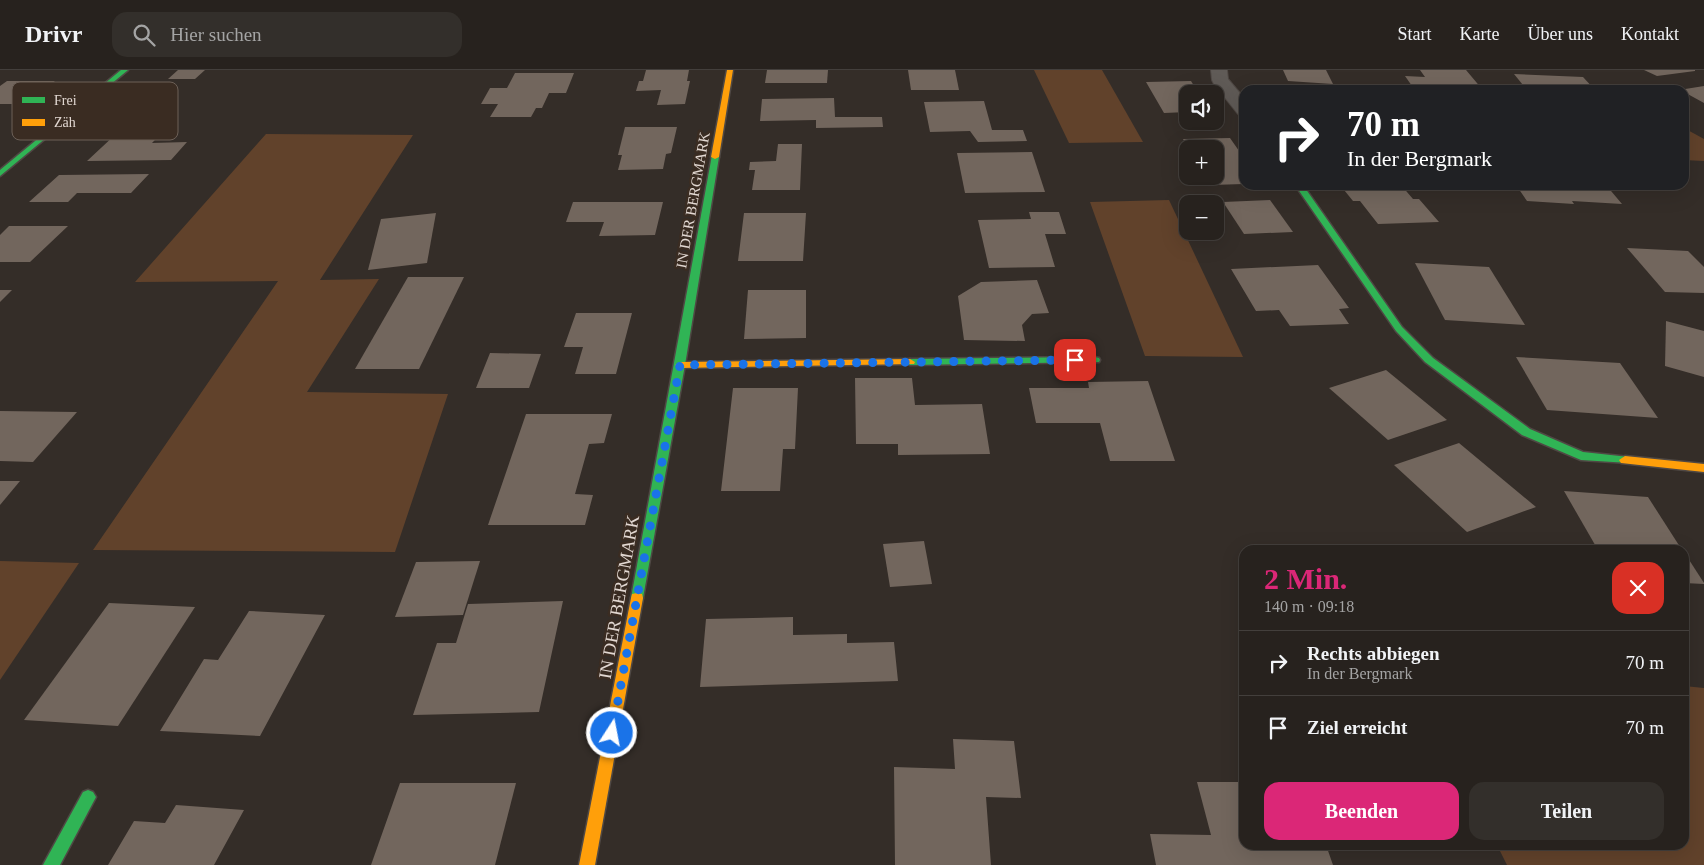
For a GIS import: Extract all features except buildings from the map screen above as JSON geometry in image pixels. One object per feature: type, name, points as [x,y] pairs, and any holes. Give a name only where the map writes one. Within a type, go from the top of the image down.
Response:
[{"type":"street","points":[[111,82],[126,70]]},
{"type":"street","name":"IN DER BERGMARK","points":[[588,865],[680,365],[730,70]]},
{"type":"street","points":[[1219,70],[1220,80],[1239,104]]},
{"type":"street","points":[[0,174],[41,140]]},
{"type":"street","points":[[1303,190],[1406,336],[1429,360],[1526,432],[1580,456],[1704,468]]},
{"type":"street","points":[[680,365],[1095,360]]},
{"type":"street","points":[[51,865],[88,796]]},
{"type":"shaded area","points":[[1034,70],[1102,70],[1143,142],[1069,143]]},
{"type":"shaded area","points":[[1689,131],[1704,139],[1704,161],[1689,160]]},
{"type":"shaded area","points":[[266,134],[413,135],[320,280],[379,279],[307,392],[448,394],[395,552],[93,550],[278,281],[135,282]]},
{"type":"shaded area","points":[[1169,200],[1179,221],[1179,240],[1188,240],[1243,357],[1145,356],[1090,202]]},
{"type":"shaded area","points":[[0,561],[79,563],[0,680]]},
{"type":"shaded area","points":[[1689,686],[1704,688],[1704,865],[1507,865],[1500,850],[1689,850]]},
{"type":"traffic: fast","points":[[111,82],[125,70]]},
{"type":"traffic: fast","points":[[0,174],[41,140]]},
{"type":"traffic: fast","points":[[637,598],[680,365],[715,157]]},
{"type":"traffic: fast","points":[[1302,190],[1399,329],[1429,360],[1526,432],[1581,456],[1625,460]]},
{"type":"traffic: fast","points":[[910,362],[1095,360]]},
{"type":"traffic: fast","points":[[51,865],[88,797]]},
{"type":"traffic: slow","points":[[715,157],[730,70]]},
{"type":"traffic: slow","points":[[680,365],[910,362]]},
{"type":"traffic: slow","points":[[1625,460],[1704,468]]},
{"type":"traffic: slow","points":[[587,865],[637,598]]},
{"type":"route","points":[[612,733],[680,365],[1075,360]]}]
